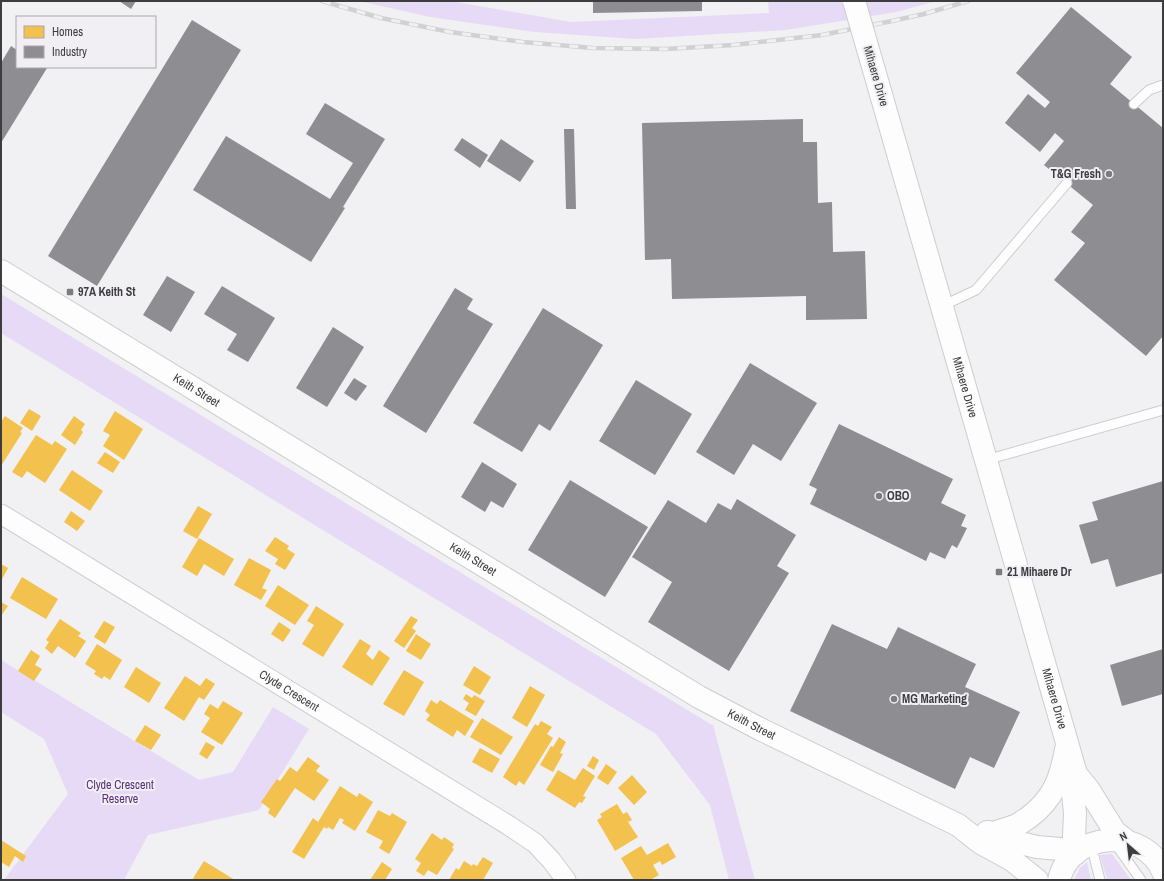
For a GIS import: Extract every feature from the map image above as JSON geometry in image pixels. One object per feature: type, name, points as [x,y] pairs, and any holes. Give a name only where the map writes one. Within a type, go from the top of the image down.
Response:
[{"type":"street","name":"Mihaere Drive","points":[[854,1],[1076,774],[1089,790],[1115,832],[1096,846],[1074,837],[1075,813],[1073,794],[1076,774]]},
{"type":"street","name":"Keith Street","points":[[1,271],[699,697],[762,730],[958,825],[981,843],[1012,860],[1037,880]]},
{"type":"street","name":"Clyde Crescent","points":[[1,514],[508,825],[535,843],[551,860],[566,880]]},
{"type":"street","points":[[994,833],[1018,825],[1046,802],[1058,782],[1064,764],[1067,742]]},
{"type":"street","name":"Keith Street","points":[[958,825],[994,833],[1012,841],[1037,847],[1060,849],[1096,846]]},
{"type":"street","points":[[1059,880],[1066,864],[1096,846],[1141,847],[1153,856],[1162,868],[1163,872]]},
{"type":"lane","points":[[1134,104],[1149,90],[1163,85]]},
{"type":"lane","points":[[942,306],[976,290],[1066,183]]},
{"type":"lane","points":[[986,460],[1163,410]]},
{"type":"lane","points":[[1096,846],[1100,880]]},
{"type":"lane","points":[[1096,846],[1142,880]]},
{"type":"green space","points":[[359,1],[450,1],[571,22],[769,13],[768,1],[937,1],[896,12],[786,30],[636,39],[535,32],[430,17]]},
{"type":"green space","points":[[1,294],[713,725],[755,880],[729,880],[710,805],[656,734],[1,333]]},
{"type":"green space","name":"Clyde Crescent Reserve","points":[[1,660],[199,780],[233,772],[273,707],[309,729],[259,810],[148,835],[124,880],[4,880],[68,794],[44,739],[1,712]]},
{"type":"green space","points":[[1112,854],[1131,880],[1107,880],[1100,855]]},
{"type":"green space","points":[[1087,862],[1091,880],[1074,880],[1080,868]]},
{"type":"building: Homes","points":[[29,409],[41,416],[32,431],[20,423]]},
{"type":"building: Homes","points":[[115,411],[143,429],[124,460],[103,446],[110,435],[103,431]]},
{"type":"building: Homes","points":[[5,416],[23,428],[20,432],[22,433],[1,466],[1,422]]},
{"type":"building: Homes","points":[[74,416],[85,424],[81,430],[83,432],[75,445],[61,435]]},
{"type":"building: Homes","points":[[36,435],[52,445],[55,441],[67,449],[45,483],[27,471],[22,478],[12,472]]},
{"type":"building: Homes","points":[[105,452],[120,462],[113,473],[97,463]]},
{"type":"building: Homes","points":[[72,470],[103,491],[90,511],[59,490]]},
{"type":"building: Homes","points":[[198,506],[212,514],[197,539],[183,531]]},
{"type":"building: Homes","points":[[71,511],[85,521],[77,531],[64,522]]},
{"type":"building: Homes","points":[[275,537],[289,546],[287,549],[295,554],[285,570],[275,564],[278,559],[265,551]]},
{"type":"building: Homes","points":[[199,538],[234,559],[224,576],[204,564],[197,576],[182,567]]},
{"type":"building: Homes","points":[[249,558],[271,570],[262,588],[267,590],[261,600],[234,585]]},
{"type":"building: Homes","points":[[1,564],[8,568],[1,581]]},
{"type":"building: Homes","points":[[22,577],[58,599],[46,619],[10,598]]},
{"type":"building: Homes","points":[[278,585],[309,605],[295,625],[265,606]]},
{"type":"building: Homes","points":[[1,602],[8,606],[1,616]]},
{"type":"building: Homes","points":[[316,606],[344,624],[323,657],[302,644],[314,625],[307,621]]},
{"type":"building: Homes","points":[[411,616],[418,620],[412,628],[416,631],[404,648],[394,641]]},
{"type":"building: Homes","points":[[60,619],[81,633],[78,636],[86,641],[75,658],[58,646],[52,654],[45,648],[49,642],[46,640]]},
{"type":"building: Homes","points":[[104,621],[115,627],[105,644],[94,637]]},
{"type":"building: Homes","points":[[279,622],[291,630],[283,642],[271,634]]},
{"type":"building: Homes","points":[[416,634],[431,644],[421,660],[406,651]]},
{"type":"building: Homes","points":[[360,639],[371,646],[366,654],[373,660],[379,650],[390,658],[372,686],[342,667]]},
{"type":"building: Homes","points":[[97,644],[122,660],[110,680],[104,676],[102,679],[94,674],[96,671],[85,664]]},
{"type":"building: Homes","points":[[31,650],[40,656],[35,665],[42,669],[34,681],[18,671]]},
{"type":"building: Homes","points":[[474,666],[491,677],[480,695],[463,685]]},
{"type":"building: Homes","points":[[136,667],[161,683],[149,703],[124,687]]},
{"type":"building: Homes","points":[[404,670],[424,682],[404,716],[383,704]]},
{"type":"building: Homes","points":[[185,676],[200,686],[206,678],[215,684],[204,700],[199,697],[184,721],[164,708]]},
{"type":"building: Homes","points":[[530,686],[545,695],[527,727],[512,718]]},
{"type":"building: Homes","points":[[466,694],[472,698],[474,695],[485,701],[476,716],[465,710],[469,703],[463,699]]},
{"type":"building: Homes","points":[[431,700],[437,704],[440,700],[474,721],[465,736],[457,730],[453,737],[426,720],[430,715],[425,711]]},
{"type":"building: Homes","points":[[223,701],[243,713],[222,745],[201,732],[210,718],[204,714],[210,704],[218,709]]},
{"type":"building: Homes","points":[[482,718],[513,737],[501,755],[470,737]]},
{"type":"building: Homes","points":[[541,721],[552,727],[547,734],[553,738],[524,785],[519,781],[516,786],[503,777],[535,724],[538,726]]},
{"type":"building: Homes","points":[[145,725],[161,735],[151,750],[135,741]]},
{"type":"building: Homes","points":[[559,737],[566,742],[560,753],[563,754],[553,772],[540,765],[551,746],[553,747]]},
{"type":"building: Homes","points":[[206,742],[215,747],[207,759],[199,754]]},
{"type":"building: Homes","points":[[480,748],[500,759],[492,773],[472,762]]},
{"type":"building: Homes","points":[[593,756],[599,760],[594,770],[587,766]]},
{"type":"building: Homes","points":[[308,757],[320,766],[316,771],[329,780],[314,801],[295,788],[275,818],[268,813],[270,809],[261,802],[277,779],[280,781],[290,767],[297,772]]},
{"type":"building: Homes","points":[[606,764],[617,772],[608,785],[597,778]]},
{"type":"building: Homes","points":[[583,768],[595,776],[583,796],[586,797],[582,803],[579,802],[575,808],[546,790],[558,770],[575,780]]},
{"type":"building: Homes","points":[[632,775],[647,792],[634,805],[618,788]]},
{"type":"building: Homes","points":[[340,786],[357,797],[359,793],[373,802],[355,831],[342,823],[344,820],[340,818],[333,830],[328,827],[327,829],[324,827],[304,859],[292,852],[313,818],[318,822]]},
{"type":"building: Homes","points":[[617,804],[623,814],[627,812],[632,820],[628,822],[638,837],[615,851],[597,820],[602,817],[600,814]]},
{"type":"building: Homes","points":[[378,810],[390,816],[392,813],[407,822],[389,854],[379,848],[383,841],[366,832]]},
{"type":"building: Homes","points":[[432,833],[442,840],[444,837],[454,844],[452,848],[454,849],[437,875],[428,870],[424,876],[416,871],[421,863],[415,859]]},
{"type":"building: Homes","points":[[1,840],[26,856],[23,862],[15,856],[9,867],[1,862]]},
{"type":"building: Homes","points":[[668,843],[676,857],[662,865],[660,861],[653,865],[659,875],[650,880],[634,880],[621,858],[641,846],[647,855]]},
{"type":"building: Homes","points":[[483,857],[493,863],[483,880],[449,880],[456,868],[459,870],[464,861],[472,866],[473,864],[477,866]]},
{"type":"building: Homes","points":[[204,861],[235,880],[192,880]]},
{"type":"building: Homes","points":[[382,862],[392,869],[385,880],[370,880]]},
{"type":"building: Industry","points":[[119,1],[136,1],[131,9]]},
{"type":"building: Industry","points":[[593,1],[702,1],[702,11],[593,13]]},
{"type":"building: Industry","name":"T&G Fresh","points":[[1071,7],[1132,57],[1110,84],[1163,128],[1163,336],[1146,356],[1054,280],[1085,243],[1071,232],[1093,205],[1044,165],[1064,141],[1055,133],[1040,152],[1005,123],[1028,94],[1045,108],[1050,102],[1016,73]]},
{"type":"building: Industry","points":[[192,20],[241,50],[97,286],[48,256]]},
{"type":"building: Industry","points":[[11,46],[16,49],[16,68],[47,68],[1,143],[1,63]]},
{"type":"building: Industry","points":[[325,103],[385,139],[343,207],[345,208],[311,262],[193,190],[226,136],[330,199],[353,163],[306,134]]},
{"type":"building: Industry","points":[[803,119],[803,142],[817,142],[818,203],[832,202],[833,252],[865,251],[867,319],[806,320],[806,296],[672,299],[671,259],[645,260],[642,123]]},
{"type":"building: Industry","points":[[564,129],[574,129],[576,209],[566,209]]},
{"type":"building: Industry","points":[[462,138],[488,155],[480,168],[454,150]]},
{"type":"building: Industry","points":[[501,139],[534,161],[520,182],[487,161]]},
{"type":"building: Industry","points":[[167,276],[195,292],[171,332],[143,315]]},
{"type":"building: Industry","points":[[222,286],[275,318],[248,362],[227,350],[237,334],[204,314]]},
{"type":"building: Industry","points":[[455,288],[473,299],[467,309],[493,324],[426,433],[383,406]]},
{"type":"building: Industry","points":[[543,308],[603,345],[550,431],[539,424],[522,452],[473,423]]},
{"type":"building: Industry","points":[[333,327],[364,347],[327,407],[296,388]]},
{"type":"building: Industry","points":[[750,363],[817,403],[781,461],[753,444],[734,475],[696,452]]},
{"type":"building: Industry","points":[[354,378],[367,386],[356,401],[344,393]]},
{"type":"building: Industry","points":[[636,380],[692,414],[655,475],[599,441]]},
{"type":"building: Industry","name":"OBO","points":[[839,424],[953,479],[941,503],[966,515],[961,526],[967,528],[957,548],[952,545],[945,559],[930,552],[926,561],[810,504],[817,489],[809,485]]},
{"type":"building: Industry","points":[[482,462],[517,484],[503,508],[491,501],[485,512],[461,497]]},
{"type":"building: Industry","points":[[570,480],[648,527],[605,597],[528,550]]},
{"type":"building: Industry","points":[[1163,481],[1163,573],[1116,587],[1108,559],[1091,564],[1079,525],[1098,520],[1092,502]]},
{"type":"building: Industry","points":[[737,499],[796,535],[777,566],[789,573],[729,671],[648,622],[672,582],[632,557],[668,500],[706,523],[718,503],[731,510]]},
{"type":"building: Industry","name":"MG Marketing","points":[[832,624],[887,649],[898,627],[976,664],[965,687],[1020,712],[994,768],[970,757],[955,789],[790,711]]},
{"type":"building: Industry","points":[[1163,649],[1163,694],[1122,706],[1110,665]]},
{"type":"railway","points":[[322,1],[381,18],[450,32],[523,42],[593,48],[666,49],[733,45],[822,35],[924,14],[968,1]]},
{"type":"place","name":"T&G Fresh","points":[[1109,174]]},
{"type":"place","name":"97A Keith St","points":[[70,292]]},
{"type":"place","name":"OBO","points":[[879,496]]},
{"type":"place","name":"21 Mihaere Dr","points":[[999,572]]},
{"type":"place","name":"MG Marketing","points":[[894,699]]}]
